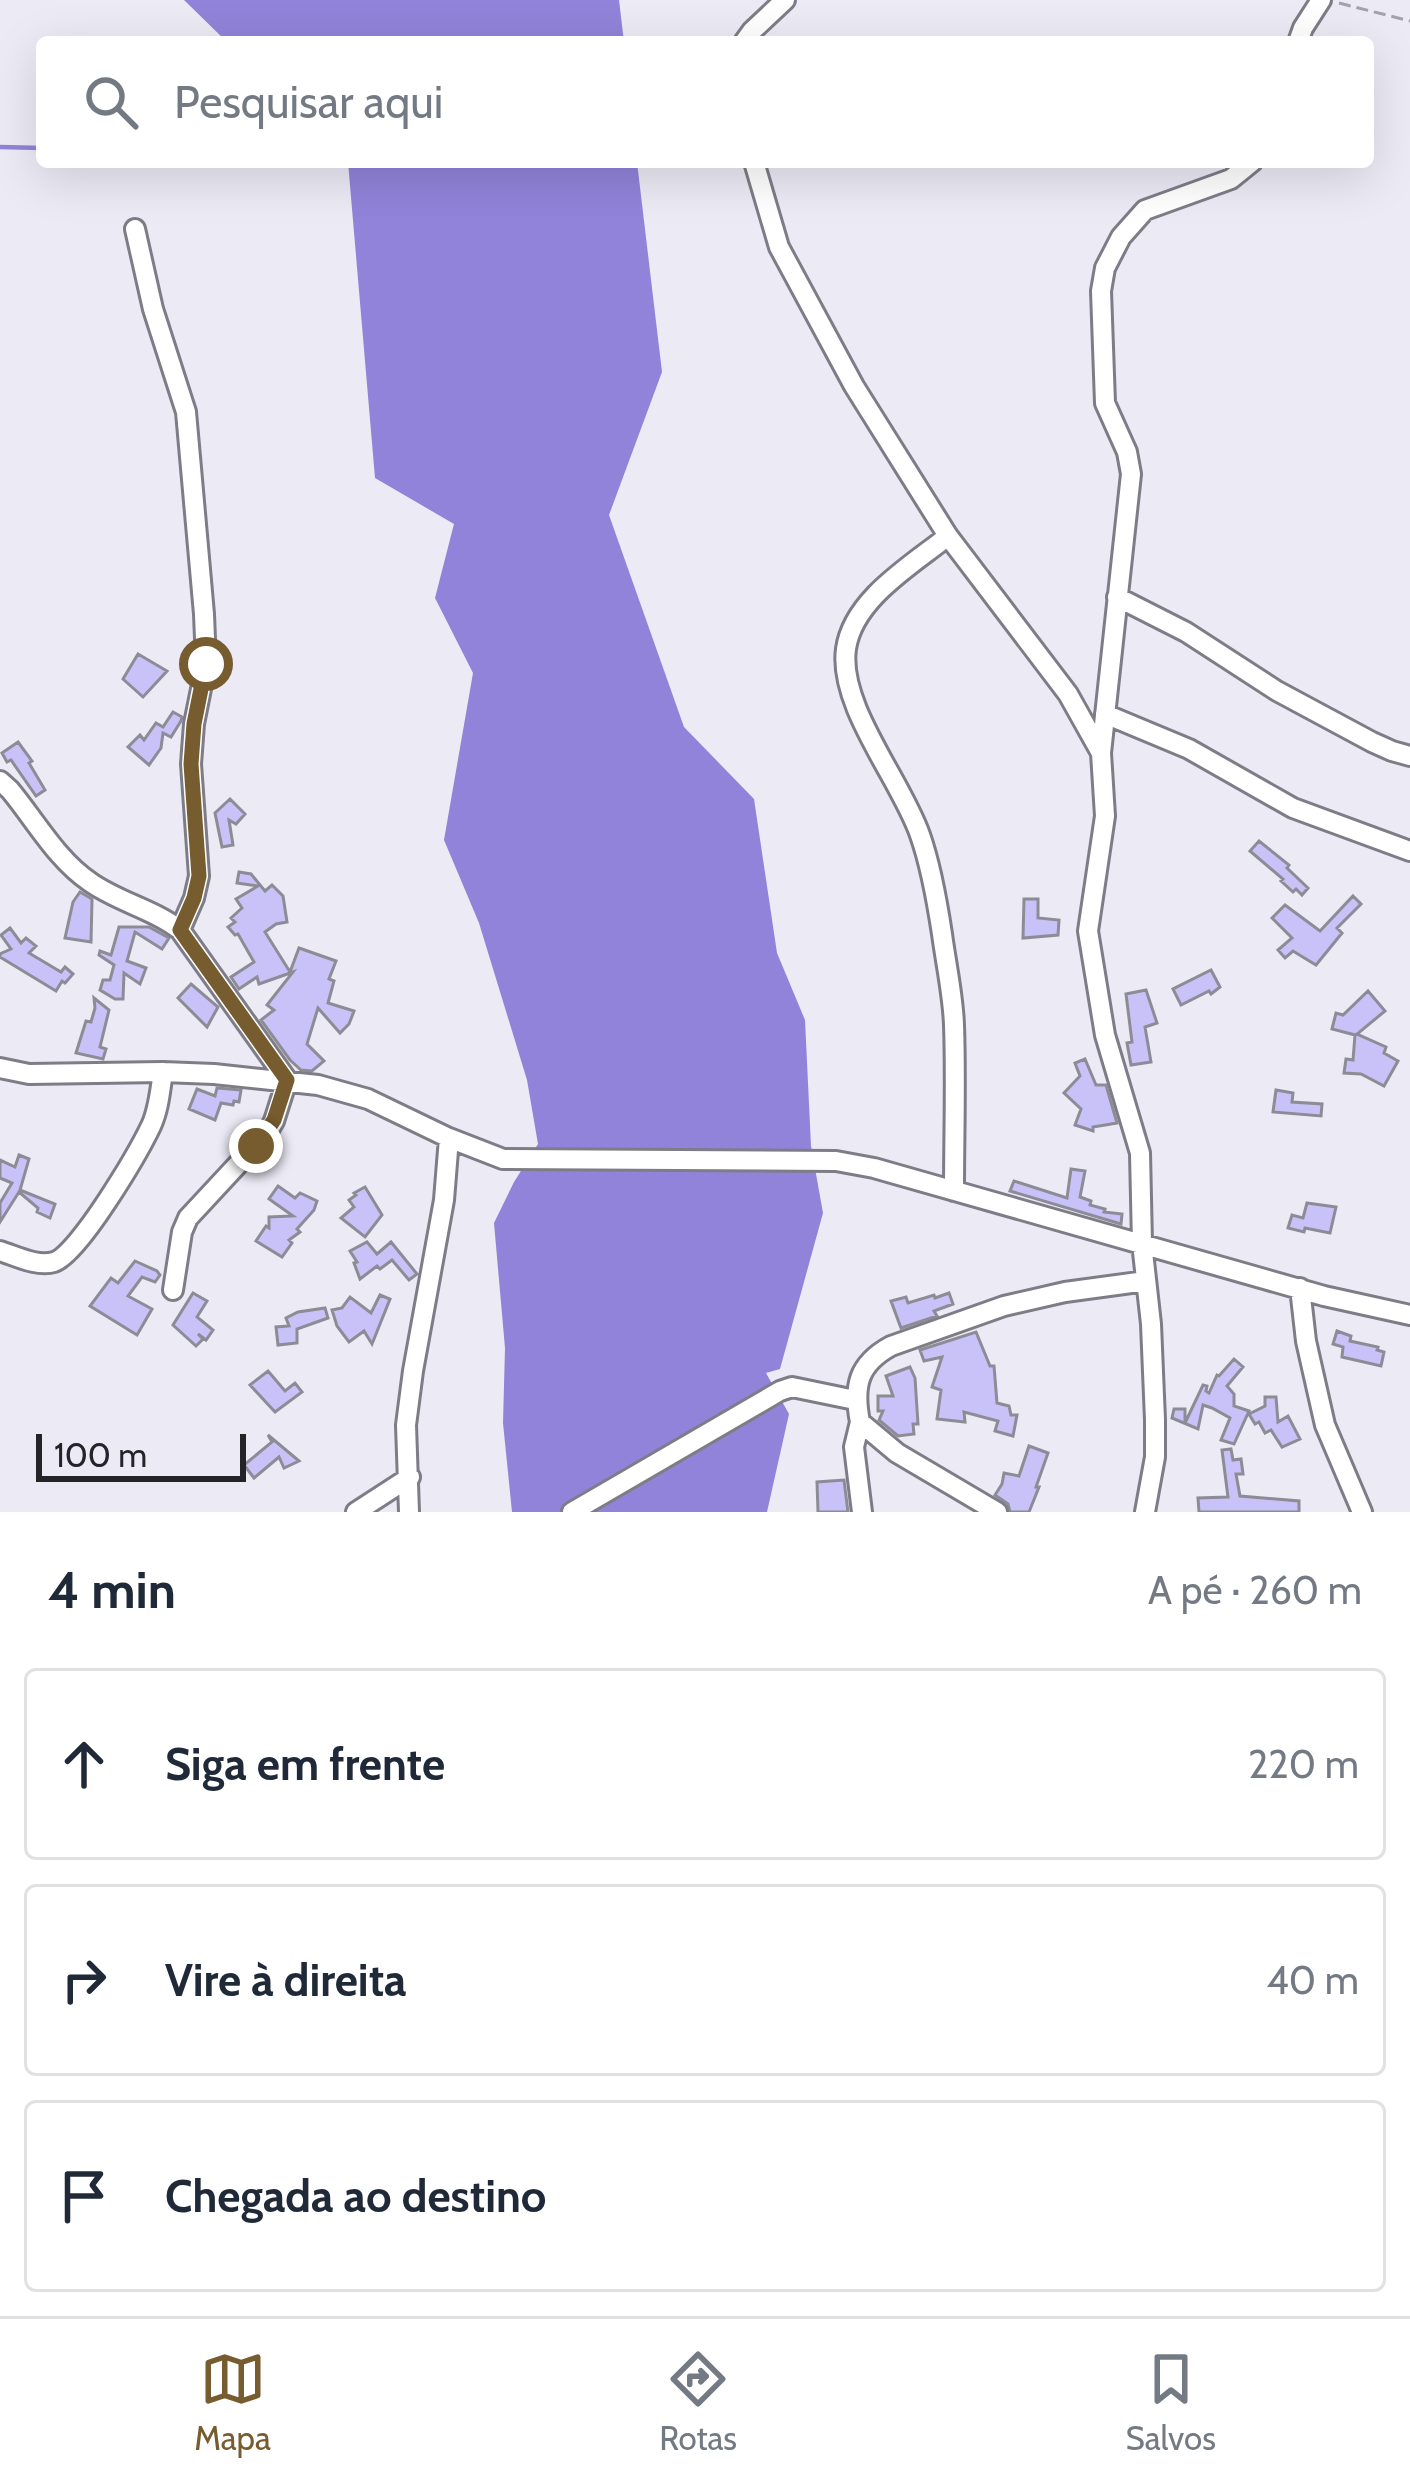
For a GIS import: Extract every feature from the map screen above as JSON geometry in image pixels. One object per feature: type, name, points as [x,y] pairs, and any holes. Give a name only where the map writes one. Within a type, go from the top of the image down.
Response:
[{"type":"street","points":[[748,36],[785,0]]},
{"type":"street","points":[[1300,36],[1323,0]]},
{"type":"street","points":[[756,168],[779,247],[854,386],[948,536],[1068,694],[1101,753]]},
{"type":"street","points":[[1145,1512],[1155,1457],[1154,1371],[1142,1244],[1140,1153],[1105,1035],[1088,931],[1105,816],[1101,753],[1131,474],[1127,452],[1105,403],[1100,291],[1121,237],[1144,210],[1232,178],[1244,168]]},
{"type":"street","points":[[136,229],[153,309],[187,412],[204,614],[206,664],[191,764],[199,876],[180,930]]},
{"type":"street","points":[[948,536],[870,602],[852,627],[845,651],[847,679],[858,714],[902,792],[920,835],[937,902],[954,1020],[954,1191]]},
{"type":"street","points":[[1117,597],[1213,648],[1276,691],[1372,742],[1410,756]]},
{"type":"street","points":[[1105,714],[1189,749],[1293,808],[1410,851]]},
{"type":"street","points":[[0,781],[85,879],[180,930],[287,1080]]},
{"type":"street","points":[[0,1068],[29,1074],[163,1072],[318,1085],[368,1099],[503,1159],[836,1161],[1324,1296],[1410,1315]]},
{"type":"street","points":[[0,1251],[40,1263],[57,1262],[73,1250],[152,1125],[163,1072]]},
{"type":"street","points":[[173,1290],[188,1218],[267,1133],[287,1080]]},
{"type":"street","points":[[409,1512],[406,1424],[444,1200],[449,1138]]},
{"type":"street","points":[[862,1512],[854,1447],[860,1422],[856,1400],[863,1367],[876,1354],[1004,1306],[1146,1281]]},
{"type":"street","points":[[1300,1288],[1306,1341],[1325,1425],[1362,1512]]},
{"type":"street","points":[[572,1512],[780,1391],[792,1388],[856,1400]]},
{"type":"street","points":[[860,1422],[897,1454],[997,1512]]},
{"type":"street","points":[[356,1512],[410,1477]]},
{"type":"path","points":[[1323,0],[1410,21]]},
{"type":"shaded area","points":[[184,0],[619,0],[623,36],[221,36]]},
{"type":"shaded area","points":[[349,168],[638,168],[662,372],[609,515],[684,727],[754,799],[777,953],[805,1020],[811,1146],[823,1213],[780,1369],[766,1373],[789,1414],[767,1512],[512,1512],[494,1223],[538,1144],[527,1080],[479,923],[444,840],[473,673],[435,598],[454,524],[375,478]]},
{"type":"building","points":[[138,654],[167,671],[143,697],[123,679]]},
{"type":"building","points":[[173,712],[181,721],[171,737],[163,733],[161,748],[149,765],[128,747],[140,735],[144,740],[156,723],[163,727]]},
{"type":"building","points":[[18,742],[45,790],[36,796],[2,753]]},
{"type":"building","points":[[230,799],[245,814],[236,824],[229,820],[233,845],[222,847],[215,813]]},
{"type":"building","points":[[1259,841],[1308,888],[1302,895],[1250,851]]},
{"type":"building","points":[[239,872],[251,874],[265,891],[272,885],[283,896],[287,922],[265,932],[290,972],[299,948],[336,961],[328,1003],[354,1011],[340,1033],[318,1008],[307,1044],[324,1061],[312,1071],[301,1070],[290,1060],[261,1020],[274,1010],[267,1005],[293,972],[259,984],[257,977],[239,989],[231,977],[254,962],[238,934],[228,927],[242,908],[236,899],[258,886],[237,883]]},
{"type":"building","points":[[80,892],[92,899],[91,942],[65,938]]},
{"type":"building","points":[[1353,896],[1361,904],[1337,928],[1342,933],[1316,965],[1293,951],[1285,958],[1278,950],[1292,938],[1272,918],[1285,905],[1320,931]]},
{"type":"building","points":[[1024,899],[1038,899],[1038,918],[1059,920],[1058,935],[1023,938]]},
{"type":"building","points":[[119,927],[149,927],[169,938],[162,949],[135,932],[127,961],[146,968],[140,984],[124,973],[123,999],[115,999],[100,990],[103,980],[110,980],[114,965],[99,955],[100,951],[111,955]]},
{"type":"building","points":[[10,928],[21,943],[26,938],[36,946],[29,953],[73,974],[56,991],[0,957],[11,949],[1,935]]},
{"type":"building","points":[[1211,970],[1220,987],[1181,1005],[1173,989]]},
{"type":"building","points":[[191,984],[218,1007],[207,1027],[178,998]]},
{"type":"building","points":[[1146,990],[1157,1023],[1145,1027],[1151,1062],[1131,1065],[1126,994]]},
{"type":"building","points":[[1368,991],[1385,1011],[1357,1034],[1386,1047],[1384,1053],[1398,1061],[1384,1086],[1361,1074],[1344,1073],[1346,1059],[1353,1060],[1355,1035],[1332,1029],[1336,1013],[1343,1015]]},
{"type":"building","points":[[94,998],[109,1010],[100,1047],[106,1049],[103,1059],[76,1053],[86,1021],[91,1022]]},
{"type":"building","points":[[1085,1059],[1096,1085],[1106,1085],[1117,1123],[1093,1127],[1093,1131],[1075,1125],[1081,1109],[1064,1093],[1080,1076],[1075,1063]]},
{"type":"building","points":[[217,1088],[241,1090],[239,1102],[221,1103],[215,1120],[189,1109],[197,1089],[215,1096]]},
{"type":"building","points":[[1276,1090],[1293,1093],[1292,1102],[1322,1104],[1321,1116],[1273,1112]]},
{"type":"building","points":[[19,1155],[29,1159],[20,1190],[55,1204],[50,1218],[37,1212],[19,1192],[0,1222],[0,1203],[12,1183],[0,1178],[0,1160],[15,1167]]},
{"type":"building","points":[[1071,1169],[1085,1171],[1080,1197],[1104,1212],[1122,1214],[1121,1224],[1010,1191],[1014,1181],[1067,1198]]},
{"type":"building","points":[[278,1186],[295,1198],[300,1193],[317,1201],[282,1257],[256,1241],[269,1228],[269,1217],[293,1216],[269,1199]]},
{"type":"building","points":[[365,1187],[382,1215],[365,1237],[341,1218],[354,1207],[349,1200],[354,1193]]},
{"type":"building","points":[[1307,1203],[1336,1207],[1330,1233],[1288,1228],[1292,1215],[1303,1218]]},
{"type":"building","points":[[367,1242],[377,1254],[391,1242],[417,1274],[409,1280],[392,1260],[360,1279],[350,1251]]},
{"type":"building","points":[[135,1261],[160,1275],[155,1282],[142,1277],[128,1296],[152,1309],[137,1335],[90,1306],[111,1278],[118,1283]]},
{"type":"building","points":[[193,1293],[207,1301],[197,1317],[213,1330],[206,1340],[198,1334],[203,1339],[196,1346],[173,1325]]},
{"type":"building","points":[[949,1293],[953,1304],[934,1311],[937,1316],[901,1328],[891,1301],[906,1297],[908,1303]]},
{"type":"building","points":[[380,1295],[390,1299],[372,1344],[364,1331],[349,1342],[332,1310],[342,1308],[350,1297],[371,1313]]},
{"type":"building","points":[[325,1308],[328,1318],[297,1329],[297,1343],[278,1345],[276,1327],[289,1326],[286,1318]]},
{"type":"building","points":[[1337,1331],[1351,1336],[1350,1341],[1378,1347],[1384,1352],[1381,1366],[1342,1357],[1343,1347],[1333,1344]]},
{"type":"building","points":[[976,1332],[994,1366],[997,1403],[1009,1406],[1011,1415],[1017,1415],[1013,1436],[995,1431],[998,1421],[964,1412],[965,1422],[937,1419],[941,1390],[932,1387],[942,1357],[924,1361],[920,1350]]},
{"type":"building","points":[[1234,1359],[1243,1367],[1227,1386],[1234,1394],[1234,1406],[1249,1411],[1234,1444],[1221,1440],[1230,1418],[1212,1408],[1203,1405],[1198,1429],[1172,1418],[1174,1409],[1185,1409],[1185,1423],[1203,1385],[1209,1393],[1217,1375]]},
{"type":"building","points":[[910,1367],[918,1424],[913,1424],[914,1434],[898,1436],[879,1420],[883,1411],[878,1411],[878,1396],[893,1396],[886,1376]]},
{"type":"building","points":[[268,1371],[285,1391],[295,1383],[302,1392],[275,1412],[250,1385]]},
{"type":"building","points":[[1265,1397],[1276,1397],[1278,1422],[1288,1416],[1300,1439],[1282,1447],[1271,1430],[1265,1433],[1259,1422],[1255,1424],[1249,1414],[1265,1406]]},
{"type":"building","points":[[268,1435],[299,1461],[284,1468],[279,1457],[254,1478],[244,1465],[272,1442]]},
{"type":"building","points":[[1029,1446],[1048,1453],[1039,1487],[1029,1512],[1010,1512],[1008,1504],[995,1495],[1004,1473],[1019,1476]]},
{"type":"building","points":[[1231,1449],[1233,1460],[1241,1459],[1243,1474],[1236,1474],[1240,1496],[1299,1501],[1299,1512],[1199,1512],[1198,1498],[1228,1497],[1222,1450]]},
{"type":"building","points":[[844,1480],[848,1512],[818,1512],[817,1482]]},
{"type":"waterway","points":[[0,147],[36,148]]},
{"type":"route","points":[[206,664],[191,764],[199,876],[180,930],[287,1080],[274,1120],[256,1146]]}]
